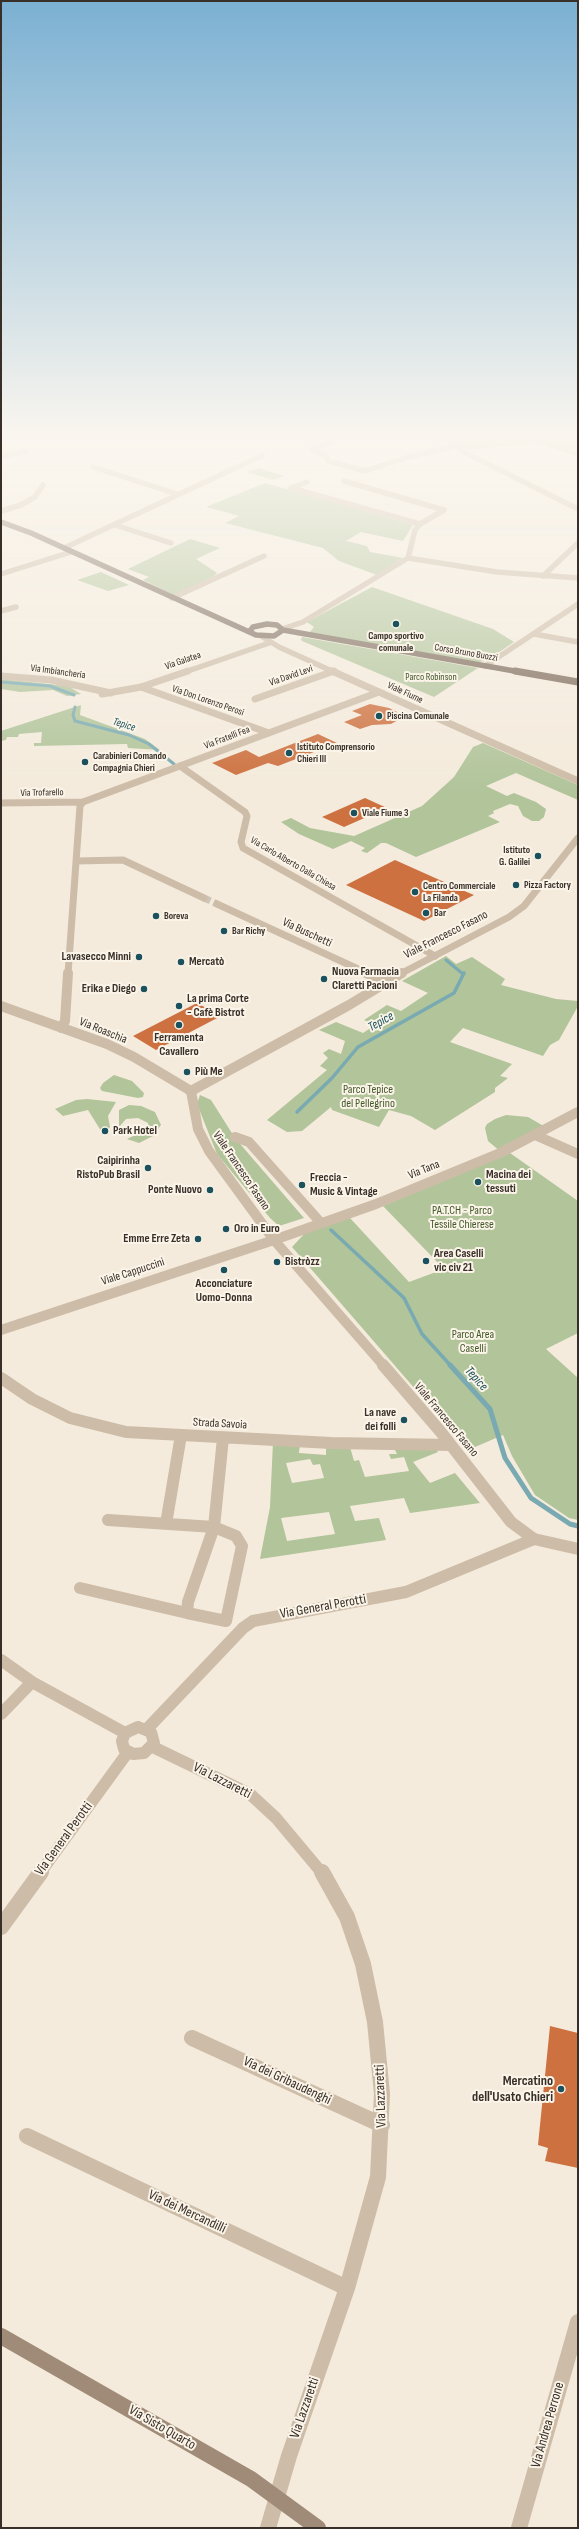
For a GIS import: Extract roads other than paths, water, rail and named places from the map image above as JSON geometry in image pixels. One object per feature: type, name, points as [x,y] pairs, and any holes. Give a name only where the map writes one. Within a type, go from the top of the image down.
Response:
[{"type":"main road","points":[[81,556],[172,598],[261,636]]},
{"type":"main road","name":"Corso Bruno Buozzi","points":[[210,614],[259,625],[272,624],[304,636],[578,682]]},
{"type":"main road","points":[[250,631],[259,625]]},
{"type":"main road","points":[[275,636],[283,629]]},
{"type":"main road","name":"Corso Bruno Buozzi","points":[[261,636],[304,636]]},
{"type":"main road","name":"Via Sisto Quarto","points":[[1,2336],[251,2479],[276,2500],[318,2528]]},
{"type":"street","points":[[1,574],[59,556]]},
{"type":"street","points":[[172,598],[264,556]]},
{"type":"street","points":[[543,576],[564,556]]},
{"type":"street","points":[[283,629],[303,622],[408,558],[484,570],[578,578]]},
{"type":"street","points":[[486,666],[578,604]]},
{"type":"street","points":[[1,611],[16,607]]},
{"type":"street","points":[[534,634],[578,642]]},
{"type":"street","name":"Viale Fiume","points":[[261,636],[269,643],[290,651],[578,781]]},
{"type":"street","name":"Viale Fiume","points":[[275,636],[290,651]]},
{"type":"street","name":"Via Galatea","points":[[102,694],[141,686],[269,643]]},
{"type":"street","name":"Via David Levi","points":[[255,699],[334,671]]},
{"type":"street","name":"Via Imbiancheria","points":[[1,676],[51,680],[111,693]]},
{"type":"street","name":"Via Don Lorenzo Perosi","points":[[141,686],[269,733]]},
{"type":"street","name":"Via Fratelli Fea","points":[[83,802],[379,692]]},
{"type":"street","name":"Via Carlo Alberto Dalla Chiesa","points":[[180,766],[246,812],[247,816],[241,842],[243,848],[435,956]]},
{"type":"street","points":[[61,1028],[65,1021],[80,806],[83,802]]},
{"type":"street","name":"Via Trofarello","points":[[1,803],[83,802]]},
{"type":"street","name":"Viale Francesco Fasano","points":[[578,838],[524,906],[509,917],[435,956],[191,1091],[198,1129],[209,1151],[274,1240],[450,1445],[511,1522],[534,1539],[578,1549]]},
{"type":"street","points":[[76,861],[123,860],[204,898]]},
{"type":"street","name":"Via Buschetti","points":[[217,904],[387,983]]},
{"type":"street","name":"Via Roaschia","points":[[1,1006],[124,1052],[191,1091]]},
{"type":"street","name":"Via Tana","points":[[274,1240],[376,1204],[500,1152],[578,1112]]},
{"type":"street","points":[[535,1135],[578,1154]]},
{"type":"street","points":[[235,1138],[249,1142],[321,1223]]},
{"type":"street","name":"Viale Cappuccini","points":[[1,1330],[274,1240]]},
{"type":"street","name":"Strada Savoia","points":[[1,1378],[32,1399],[76,1420],[126,1432],[223,1438],[450,1445]]},
{"type":"street","points":[[166,1524],[181,1435]]},
{"type":"street","points":[[187,1613],[188,1602],[214,1527],[223,1438]]},
{"type":"street","points":[[108,1520],[214,1527],[236,1536],[242,1546],[226,1621]]},
{"type":"street","name":"Via General Perotti","points":[[148,1729],[243,1628],[265,1617],[406,1592],[534,1539]]},
{"type":"street","points":[[80,1588],[226,1621],[243,1628]]},
{"type":"street","points":[[1,1660],[32,1682],[125,1733]]},
{"type":"street","points":[[1,1714],[32,1682]]},
{"type":"street","points":[[138,1727],[148,1729],[154,1739],[153,1747],[138,1754],[128,1752],[122,1745],[125,1733],[138,1727]]},
{"type":"street","name":"Via Lazzaretti","points":[[153,1747],[250,1794],[285,1829],[327,1879],[347,1918],[366,1980],[380,2058],[382,2125],[378,2177],[347,2288],[268,2528]]},
{"type":"street","name":"Via General Perotti","points":[[1,1927],[128,1752]]},
{"type":"street","name":"Via dei Gribaudenghi","points":[[192,2038],[382,2125]]},
{"type":"street","name":"Via dei Mercandilli","points":[[27,2136],[347,2288]]},
{"type":"street","name":"Via Andrea Perrone","points":[[519,2528],[578,2322]]},
{"type":"waterway","name":"Tepice","points":[[1,682],[50,686],[74,695]]},
{"type":"waterway","name":"Tepice","points":[[75,707],[73,715],[75,721],[129,735],[149,744],[174,764]]},
{"type":"waterway","name":"Tepice","points":[[446,960],[463,974]]},
{"type":"waterway","name":"Tepice","points":[[297,1112],[332,1078],[358,1047],[454,993],[464,973]]},
{"type":"waterway","name":"Tepice","points":[[331,1230],[404,1298],[422,1334],[451,1366]]},
{"type":"waterway","name":"Tepice","points":[[450,1365],[490,1409],[505,1458],[531,1498],[570,1524],[578,1526]]},
{"type":"tunnel","points":[[204,898],[217,904]]},
{"type":"place","name":"Campo sportivo comunale","points":[[396,624]]},
{"type":"place","name":"Piscina Comunale","points":[[379,716]]},
{"type":"place","name":"Istituto Comprensorio Chieri III","points":[[289,753]]},
{"type":"place","name":"Carabinieri Comando Compagnia Chieri","points":[[85,762]]},
{"type":"place","name":"Viale Fiume 3","points":[[354,813]]},
{"type":"place","name":"Istituto G. Galilei","points":[[538,856]]},
{"type":"place","name":"Pizza Factory","points":[[516,885]]},
{"type":"place","name":"Centro Commerciale La Filanda","points":[[415,892]]},
{"type":"place","name":"Bar","points":[[426,913]]},
{"type":"place","name":"Boreva","points":[[156,916]]},
{"type":"place","name":"Bar Richy","points":[[224,931]]},
{"type":"place","name":"Lavasecco Minni","points":[[139,957]]},
{"type":"place","name":"Mercatò","points":[[181,962]]},
{"type":"place","name":"Nuova Farmacia Claretti Pacioni","points":[[324,979]]},
{"type":"place","name":"Erika e Diego","points":[[144,989]]},
{"type":"place","name":"La prima Corte - Cafè Bistrot","points":[[179,1006]]},
{"type":"place","name":"Ferramenta Cavallero","points":[[179,1025]]},
{"type":"place","name":"Più Me","points":[[187,1072]]},
{"type":"place","name":"Park Hotel","points":[[105,1131]]},
{"type":"place","name":"Caipirinha RistoPub Brasil","points":[[148,1168]]},
{"type":"place","name":"Macina dei tessuti","points":[[478,1182]]},
{"type":"place","name":"Freccia - Music & Vintage","points":[[302,1185]]},
{"type":"place","name":"Ponte Nuovo","points":[[210,1190]]},
{"type":"place","name":"Oro in Euro","points":[[226,1229]]},
{"type":"place","name":"Emme Erre Zeta","points":[[198,1239]]},
{"type":"place","name":"Area Caselli vic civ 21","points":[[426,1261]]},
{"type":"place","name":"Bistròzz","points":[[277,1262]]},
{"type":"place","name":"Acconciature Uomo-Donna","points":[[224,1270]]},
{"type":"place","name":"La nave dei folli","points":[[404,1420]]},
{"type":"place","name":"Mercatino dell'Usato Chieri","points":[[561,2089]]},
{"type":"park label","name":"Parco Robinson","points":[[431,677]]},
{"type":"park label","name":"Parco Tepice del Pellegrino","points":[[368,1097]]},
{"type":"park label","name":"PA.T.CH - Parco Tessile Chierese","points":[[462,1218]]},
{"type":"park label","name":"Parco Area Caselli","points":[[473,1342]]}]
